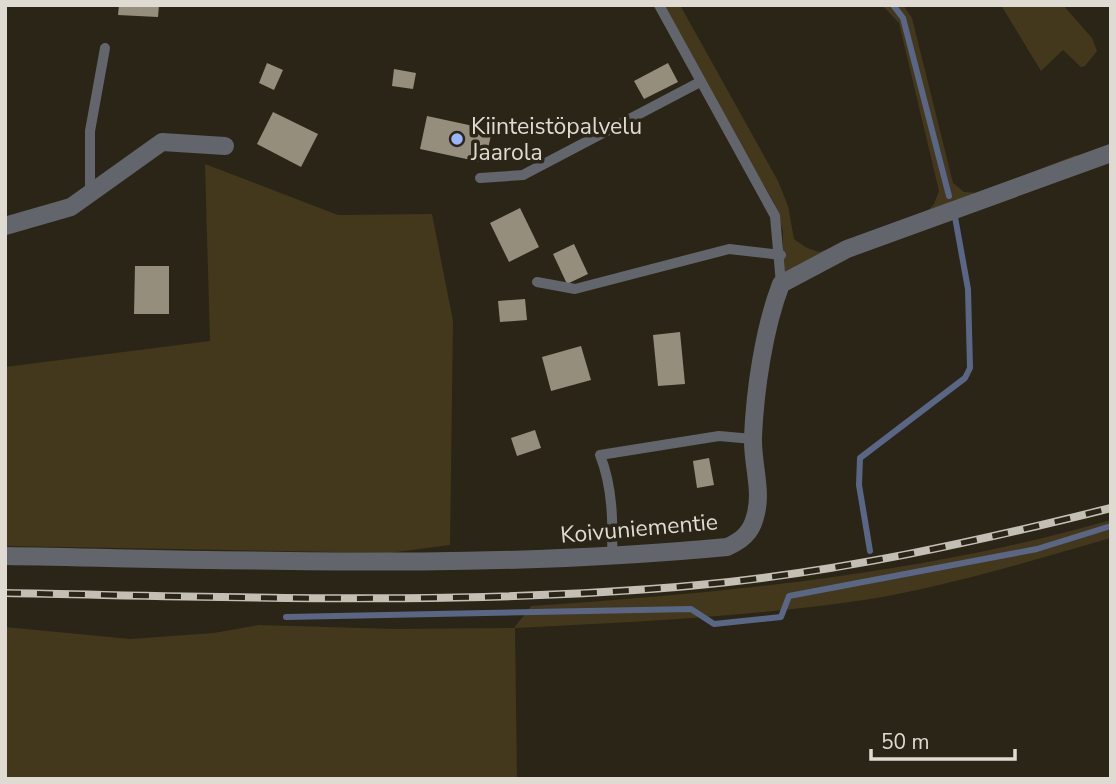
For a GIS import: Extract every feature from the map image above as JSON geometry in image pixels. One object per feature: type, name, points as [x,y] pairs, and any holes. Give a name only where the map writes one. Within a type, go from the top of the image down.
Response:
[{"type":"street","points":[[5,226],[71,207],[162,142],[225,146]]},
{"type":"street","points":[[781,284],[847,249],[1111,153]]},
{"type":"street","name":"Koivuniementie","points":[[5,556],[428,563],[612,558],[727,547],[739,542],[749,532],[757,509],[753,439],[772,306],[781,284]]},
{"type":"lane","points":[[659,5],[775,216],[781,284]]},
{"type":"lane","points":[[90,194],[90,131],[105,48]]},
{"type":"lane","points":[[480,178],[523,175],[700,82]]},
{"type":"lane","points":[[537,282],[575,289],[729,249],[780,255]]},
{"type":"lane","points":[[612,558],[613,522],[607,472],[600,455],[719,436],[753,439]]},
{"type":"shaded area","points":[[662,5],[680,5],[778,181],[788,206],[794,239],[807,248],[819,252],[925,214],[934,204],[939,191],[899,23],[882,5],[903,5],[912,18],[953,183],[964,192],[978,193],[1076,155],[1080,160],[787,275],[783,269],[783,231],[774,203]]},
{"type":"shaded area","points":[[1001,5],[1063,5],[1092,38],[1097,51],[1085,66],[1081,67],[1063,50],[1041,71]]},
{"type":"shaded area","points":[[205,164],[338,215],[432,214],[453,321],[450,545],[389,553],[5,546],[5,367],[210,341]]},
{"type":"shaded area","points":[[1111,520],[1111,538],[988,573],[895,595],[733,615],[515,628],[517,779],[5,779],[5,627],[130,639],[214,633],[259,625],[395,629],[514,628],[531,606],[677,595],[896,568],[1040,539]]},
{"type":"building","points":[[119,5],[159,5],[158,17],[118,15]]},
{"type":"building","points":[[267,63],[283,70],[274,90],[259,83]]},
{"type":"building","points":[[668,63],[678,82],[644,99],[634,81]]},
{"type":"building","points":[[394,69],[416,73],[413,89],[392,86]]},
{"type":"building","points":[[273,112],[318,134],[301,167],[257,144]]},
{"type":"building","points":[[427,116],[492,130],[485,163],[420,149]]},
{"type":"building","points":[[520,208],[539,247],[509,262],[490,223]]},
{"type":"building","points":[[574,244],[588,274],[567,284],[553,254]]},
{"type":"building","points":[[135,266],[169,266],[169,314],[134,314]]},
{"type":"building","points":[[525,299],[527,320],[500,322],[498,301]]},
{"type":"building","points":[[680,332],[685,384],[658,386],[653,335]]},
{"type":"building","points":[[581,346],[591,380],[551,391],[542,357]]},
{"type":"building","points":[[535,430],[541,448],[517,456],[511,438]]},
{"type":"building","points":[[709,458],[714,485],[697,488],[693,461]]},
{"type":"waterway","points":[[893,5],[903,18],[949,196]]},
{"type":"waterway","points":[[870,551],[859,485],[860,458],[965,378],[970,368],[968,289],[955,217]]},
{"type":"waterway","points":[[286,617],[691,609],[714,624],[781,617],[789,596],[1037,549],[1111,526]]},
{"type":"railway","points":[[5,593],[439,598],[613,592],[751,579],[855,564],[1009,533],[1111,508]]},
{"type":"place","name":"Kiinteistöpalvelu Jaarola","points":[[457,139]]}]
